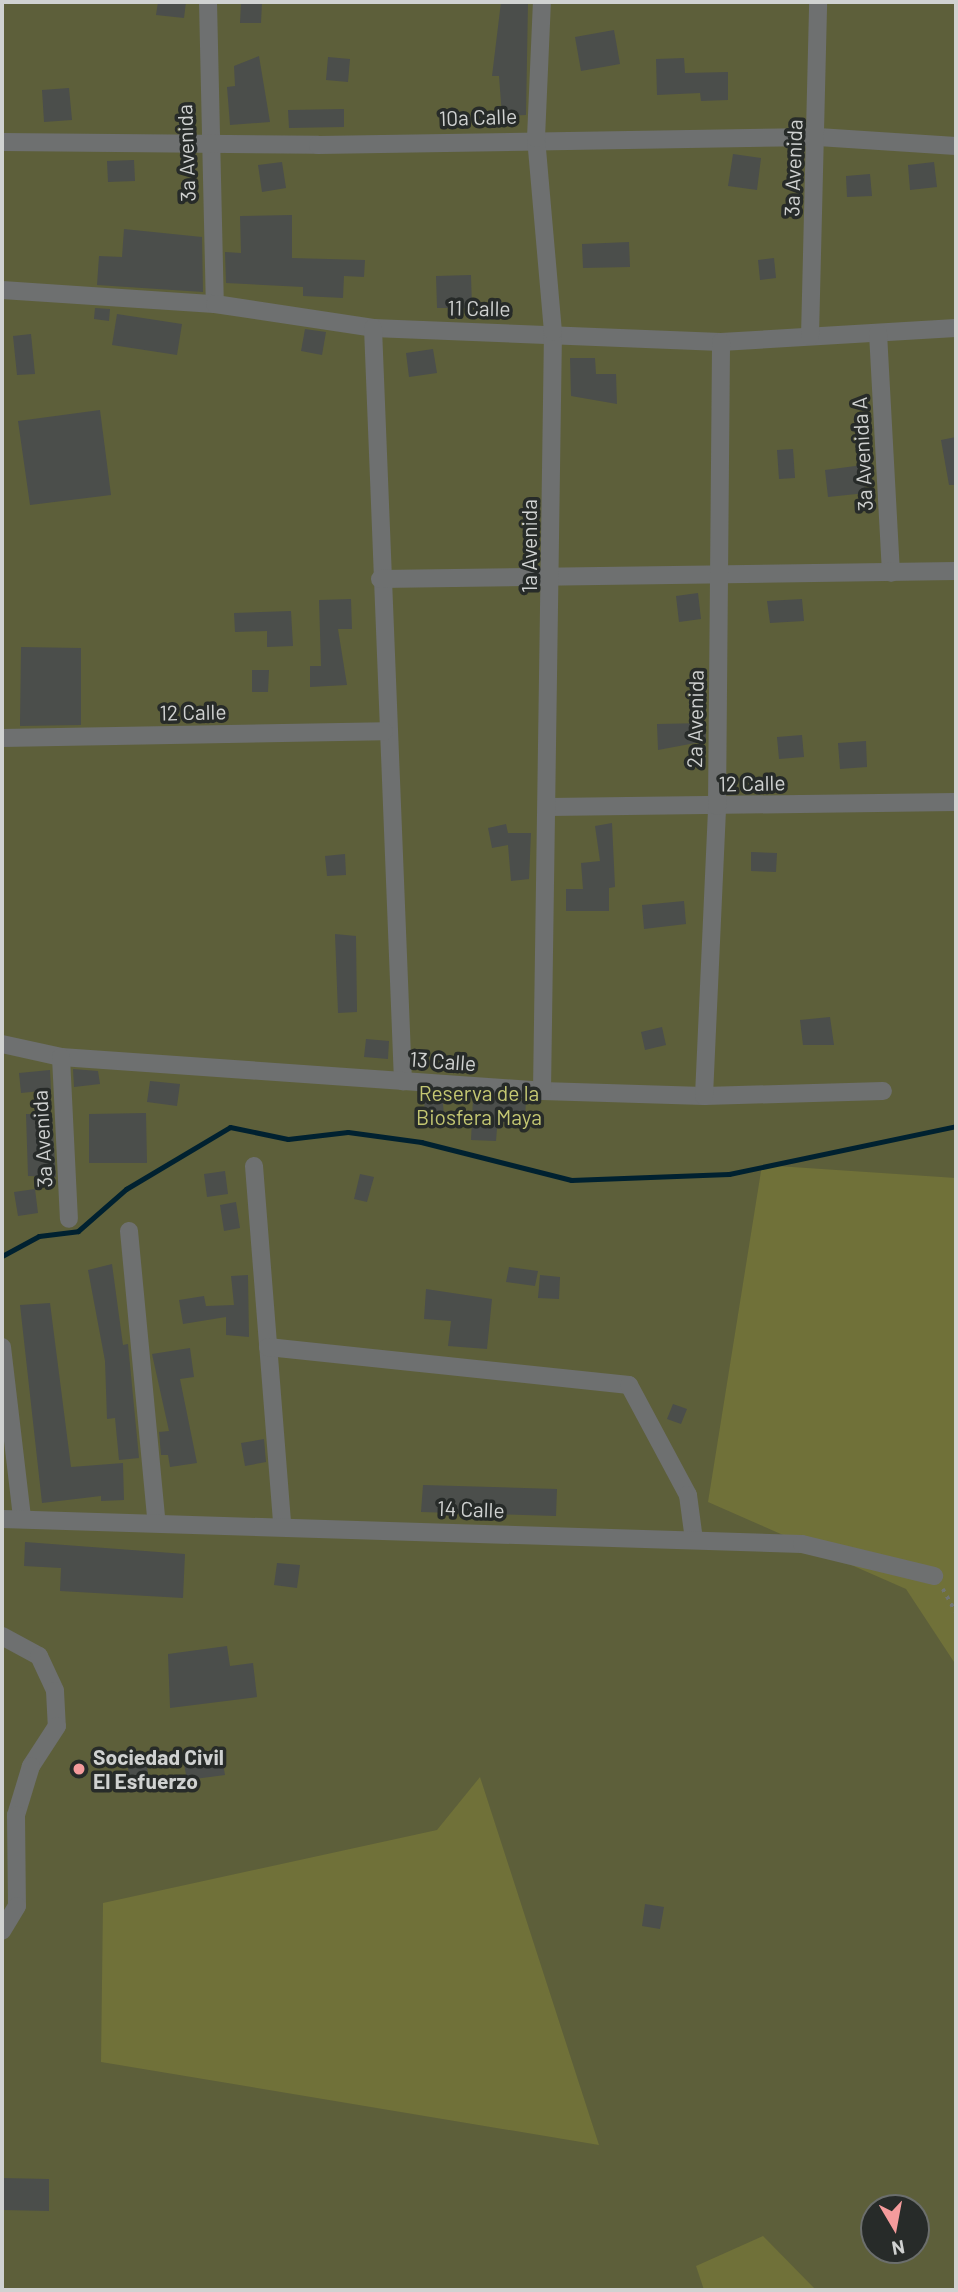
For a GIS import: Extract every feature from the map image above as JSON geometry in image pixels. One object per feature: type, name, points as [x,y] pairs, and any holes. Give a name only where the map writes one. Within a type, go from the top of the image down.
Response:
[{"type":"street","name":"3a Avenida","points":[[208,2],[207,145],[215,304]]},
{"type":"street","name":"1a Avenida","points":[[542,2],[536,138],[552,332],[549,807],[542,1091]]},
{"type":"street","name":"3a Avenida","points":[[810,336],[818,137],[818,2]]},
{"type":"street","name":"10a Calle","points":[[2,142],[207,145],[536,138],[818,137],[956,146]]},
{"type":"street","name":"11 Calle","points":[[2,290],[215,304],[373,328],[552,332],[722,342],[956,328]]},
{"type":"street","points":[[373,328],[384,731],[403,1081]]},
{"type":"street","name":"3a Avenida A","points":[[878,333],[891,573]]},
{"type":"street","name":"2a Avenida","points":[[704,1096],[717,806],[722,342]]},
{"type":"street","points":[[380,579],[956,571]]},
{"type":"street","name":"12 Calle","points":[[2,738],[384,731]]},
{"type":"street","name":"12 Calle","points":[[549,807],[956,802]]},
{"type":"street","name":"13 Calle","points":[[2,1044],[61,1057],[542,1091],[704,1096],[883,1091]]},
{"type":"street","name":"3a Avenida","points":[[61,1057],[69,1219]]},
{"type":"street","points":[[254,1166],[282,1524]]},
{"type":"street","points":[[129,1231],[156,1520]]},
{"type":"street","points":[[2,1346],[22,1518]]},
{"type":"street","points":[[268,1347],[629,1385],[688,1495],[694,1540]]},
{"type":"street","name":"14 Calle","points":[[2,1519],[156,1520],[802,1544],[934,1576]]},
{"type":"street","points":[[2,1636],[38,1656],[55,1691],[57,1726],[31,1766],[16,1815],[17,1906],[2,1931]]},
{"type":"path","points":[[934,1576],[956,1612]]},
{"type":"green space","name":"Reserva de la Biosfera Maya","points":[[2,2],[956,2],[956,2290],[2,2290]]},
{"type":"shaded area","points":[[762,1165],[956,1178],[956,1665],[906,1589],[708,1502]]},
{"type":"shaded area","points":[[480,1777],[599,2145],[101,2062],[103,1903],[437,1830]]},
{"type":"shaded area","points":[[763,2236],[816,2290],[704,2290],[696,2266]]},
{"type":"building","points":[[158,2],[186,2],[184,18],[156,15]]},
{"type":"building","points":[[241,2],[262,2],[261,23],[240,23]]},
{"type":"building","points":[[501,2],[528,2],[526,115],[502,116],[499,76],[492,76]]},
{"type":"building","points":[[614,30],[620,64],[581,71],[575,37]]},
{"type":"building","points":[[259,56],[270,122],[230,125],[227,87],[235,86],[234,66]]},
{"type":"building","points":[[328,57],[350,59],[348,82],[326,80]]},
{"type":"building","points":[[684,58],[685,73],[728,72],[728,100],[701,101],[700,93],[657,95],[656,59]]},
{"type":"building","points":[[69,88],[72,120],[44,122],[42,90]]},
{"type":"building","points":[[344,109],[344,127],[289,128],[288,110]]},
{"type":"building","points":[[733,154],[761,158],[757,190],[728,186]]},
{"type":"building","points":[[134,160],[135,181],[108,182],[107,161]]},
{"type":"building","points":[[282,162],[286,188],[262,192],[258,165]]},
{"type":"building","points":[[934,162],[937,187],[910,190],[908,165]]},
{"type":"building","points":[[870,174],[872,196],[847,197],[846,176]]},
{"type":"building","points":[[292,215],[292,258],[365,260],[364,277],[344,276],[343,298],[303,296],[303,287],[226,283],[225,252],[241,253],[240,216]]},
{"type":"building","points":[[124,229],[202,237],[203,292],[97,285],[99,256],[122,257]]},
{"type":"building","points":[[629,242],[630,267],[583,268],[582,244]]},
{"type":"building","points":[[774,258],[776,278],[760,280],[758,260]]},
{"type":"building","points":[[471,275],[472,308],[437,308],[436,276]]},
{"type":"building","points":[[95,308],[110,309],[109,321],[94,319]]},
{"type":"building","points":[[117,314],[182,324],[177,355],[112,345]]},
{"type":"building","points":[[305,329],[326,332],[322,355],[301,351]]},
{"type":"building","points":[[31,334],[35,374],[17,375],[13,336]]},
{"type":"building","points":[[433,349],[437,373],[409,377],[406,353]]},
{"type":"building","points":[[570,358],[595,358],[596,374],[616,374],[617,404],[571,396]]},
{"type":"building","points":[[100,410],[111,495],[30,505],[18,421]]},
{"type":"building","points":[[956,437],[956,485],[949,485],[941,440]]},
{"type":"building","points":[[793,449],[795,478],[779,479],[777,450]]},
{"type":"building","points":[[863,465],[866,493],[828,497],[825,470]]},
{"type":"building","points":[[698,593],[701,619],[679,622],[676,596]]},
{"type":"building","points":[[351,599],[352,629],[338,629],[347,685],[310,687],[310,666],[321,666],[319,600]]},
{"type":"building","points":[[802,599],[804,621],[770,623],[767,601]]},
{"type":"building","points":[[291,611],[293,646],[267,647],[267,631],[235,632],[234,613]]},
{"type":"building","points":[[21,647],[81,648],[81,725],[20,726]]},
{"type":"building","points":[[252,670],[269,670],[268,692],[252,692]]},
{"type":"building","points":[[706,723],[706,741],[658,750],[657,724]]},
{"type":"building","points":[[802,735],[804,757],[779,759],[777,737]]},
{"type":"building","points":[[866,741],[867,767],[840,769],[838,743]]},
{"type":"building","points":[[612,823],[615,887],[609,888],[609,911],[566,911],[566,889],[583,889],[581,863],[600,861],[595,826]]},
{"type":"building","points":[[506,824],[508,833],[531,833],[529,879],[511,881],[508,845],[492,848],[488,828]]},
{"type":"building","points":[[751,852],[777,853],[776,872],[751,871]]},
{"type":"building","points":[[345,854],[346,875],[327,876],[325,856]]},
{"type":"building","points":[[684,901],[686,924],[644,929],[642,905]]},
{"type":"building","points":[[335,934],[356,936],[357,1012],[338,1013]]},
{"type":"building","points":[[830,1017],[834,1045],[803,1045],[800,1020]]},
{"type":"building","points":[[662,1027],[666,1045],[645,1050],[641,1032]]},
{"type":"building","points":[[366,1039],[389,1041],[388,1059],[364,1057]]},
{"type":"building","points":[[73,1069],[98,1071],[100,1084],[74,1087]]},
{"type":"building","points":[[50,1070],[51,1090],[21,1093],[19,1073]]},
{"type":"building","points":[[150,1081],[180,1084],[177,1106],[147,1102]]},
{"type":"building","points":[[423,1094],[442,1095],[445,1124],[416,1128],[414,1112],[425,1111]]},
{"type":"building","points":[[473,1098],[526,1101],[525,1117],[498,1116],[496,1141],[471,1140]]},
{"type":"building","points":[[146,1113],[147,1163],[89,1163],[89,1114]]},
{"type":"building","points":[[26,1114],[52,1114],[56,1177],[28,1176]]},
{"type":"building","points":[[225,1171],[228,1194],[207,1197],[204,1174]]},
{"type":"building","points":[[360,1174],[374,1177],[367,1202],[354,1199]]},
{"type":"building","points":[[35,1189],[38,1213],[18,1216],[14,1192]]},
{"type":"building","points":[[236,1202],[240,1228],[224,1231],[220,1205]]},
{"type":"building","points":[[112,1264],[123,1345],[128,1344],[139,1458],[119,1460],[115,1418],[107,1419],[105,1361],[88,1270]]},
{"type":"building","points":[[509,1267],[538,1271],[535,1286],[506,1282]]},
{"type":"building","points":[[248,1275],[249,1337],[226,1335],[226,1317],[183,1324],[179,1300],[204,1296],[206,1306],[234,1305],[231,1276]]},
{"type":"building","points":[[540,1275],[560,1277],[559,1299],[538,1298]]},
{"type":"building","points":[[426,1289],[492,1299],[487,1349],[448,1346],[451,1321],[424,1319]]},
{"type":"building","points":[[50,1303],[71,1467],[123,1463],[124,1500],[101,1501],[101,1496],[42,1503],[20,1305]]},
{"type":"building","points":[[190,1348],[194,1377],[180,1379],[197,1463],[170,1467],[168,1455],[161,1455],[159,1432],[169,1431],[152,1354]]},
{"type":"building","points":[[673,1404],[687,1409],[681,1424],[667,1419]]},
{"type":"building","points":[[264,1439],[266,1462],[245,1466],[241,1443]]},
{"type":"building","points":[[423,1485],[557,1489],[556,1516],[421,1512]]},
{"type":"building","points":[[25,1542],[185,1554],[183,1598],[60,1591],[61,1568],[24,1566]]},
{"type":"building","points":[[277,1563],[300,1565],[297,1588],[274,1585]]},
{"type":"building","points":[[227,1646],[230,1666],[253,1663],[257,1697],[170,1708],[168,1654]]},
{"type":"building","points":[[222,1758],[225,1775],[187,1780],[184,1764]]},
{"type":"building","points":[[147,1766],[149,1781],[130,1784],[128,1768]]},
{"type":"building","points":[[645,1904],[664,1907],[660,1929],[642,1926]]},
{"type":"building","points":[[2,2178],[49,2179],[49,2211],[2,2210]]},
{"type":"waterway","points":[[2,1256],[39,1236],[78,1231],[126,1189],[230,1127],[288,1139],[348,1132],[421,1142],[571,1180],[729,1174],[956,1126]]},
{"type":"place","name":"Sociedad Civil El Esfuerzo","points":[[79,1769]]}]
